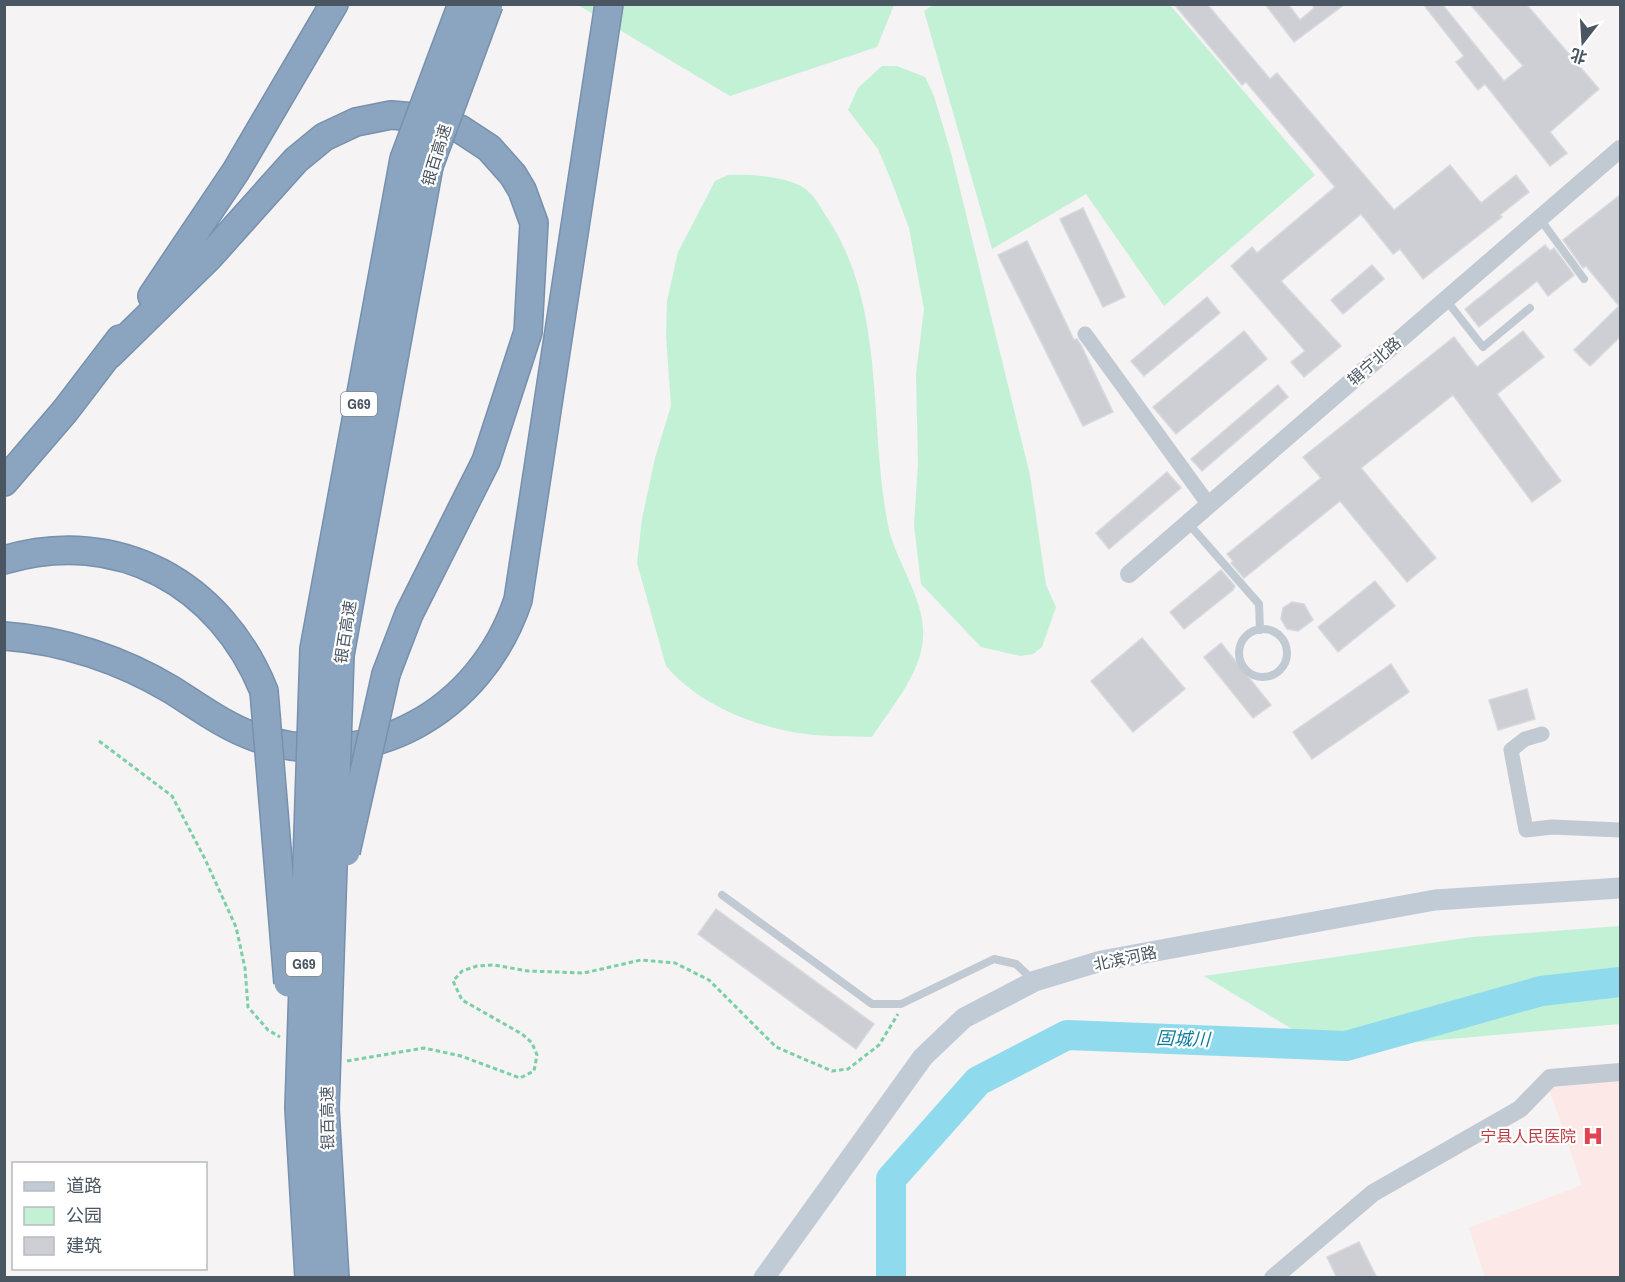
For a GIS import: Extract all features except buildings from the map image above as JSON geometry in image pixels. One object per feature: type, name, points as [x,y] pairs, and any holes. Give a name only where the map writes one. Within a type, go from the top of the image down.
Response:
[{"type":"highway","points":[[4,482],[110,354],[224,189],[334,4]]},
{"type":"highway","name":"银百高速","points":[[309,1278],[299,1108],[327,652],[417,163],[462,4]]},
{"type":"highway","name":"银百高速","points":[[417,163],[489,4]]},
{"type":"highway","points":[[4,636],[41,641],[95,654],[147,676],[234,729],[266,740],[300,747],[345,746],[390,736],[431,716],[450,703],[479,674],[492,657],[512,620],[518,600],[609,4]]},
{"type":"highway","points":[[110,354],[209,257],[309,147],[339,128],[373,117],[409,115],[452,126],[475,138],[502,161],[522,190],[534,223],[528,333],[486,461],[409,614],[386,674],[331,915]]},
{"type":"highway","points":[[4,560],[28,553],[74,550],[119,556],[162,572],[200,598],[217,613],[244,649],[264,691],[299,1108]]},
{"type":"highway","name":"银百高速","points":[[327,652],[331,915],[325,1109],[335,1278]]},
{"type":"main road","name":"北滨河路","points":[[764,1278],[923,1057],[964,1018],[1035,981],[1101,961],[1435,900],[1620,888]]},
{"type":"street","name":"辑宁北路","points":[[1129,574],[1445,298],[1620,149]]},
{"type":"street","points":[[1085,334],[1209,505]]},
{"type":"street","points":[[1542,734],[1525,739],[1511,750],[1526,830],[1585,828],[1620,830]]},
{"type":"street","points":[[1273,1278],[1373,1193],[1520,1109],[1550,1078],[1620,1072]]},
{"type":"lane","points":[[1540,219],[1584,279]]},
{"type":"lane","points":[[1445,298],[1483,346],[1530,308]]},
{"type":"lane","points":[[1188,523],[1259,604],[1260,630]]},
{"type":"lane","points":[[1260,630],[1275,633],[1281,637],[1287,651],[1284,665],[1273,675],[1266,677],[1258,677],[1245,669],[1239,656],[1242,642],[1247,636],[1260,630]]},
{"type":"lane","points":[[722,895],[872,1004],[901,1004],[994,959],[1016,964],[1035,981]]},
{"type":"path","points":[[99,741],[172,796],[206,859],[236,927],[245,968],[248,1007],[268,1030],[286,1040]]},
{"type":"path","points":[[345,1060],[424,1048],[461,1056],[520,1078],[534,1071],[537,1055],[532,1043],[522,1034],[462,1000],[453,981],[462,971],[477,966],[494,965],[528,971],[584,973],[641,960],[675,963],[709,980],[776,1047],[832,1071],[848,1069],[879,1045],[896,1022],[901,1004]]},
{"type":"shaded area","name":"宁县人民医院","points":[[1620,1079],[1620,1277],[1485,1277],[1469,1228],[1582,1185],[1549,1088]]},
{"type":"green space","points":[[578,5],[894,5],[877,47],[730,96]]},
{"type":"green space","points":[[933,5],[1170,5],[1315,175],[1164,306],[1086,194],[992,249],[924,11]]},
{"type":"green space","points":[[882,66],[897,66],[925,77],[934,96],[951,153],[1030,475],[1046,585],[1056,607],[1042,647],[1033,654],[1020,656],[981,647],[921,584],[914,525],[918,464],[916,374],[924,309],[909,228],[891,180],[878,149],[848,110],[858,88]]},
{"type":"green space","points":[[728,175],[778,178],[804,188],[821,208],[845,251],[859,287],[872,366],[882,486],[888,525],[917,600],[923,630],[922,646],[914,671],[872,737],[814,735],[787,731],[730,712],[695,692],[666,666],[637,563],[642,519],[655,458],[671,406],[666,335],[667,301],[678,252],[715,181]]},
{"type":"green space","points":[[1620,926],[1620,1024],[1327,1050],[1204,976],[1472,937]]},
{"type":"waterway","name":"固城川","points":[[891,1278],[891,1179],[978,1081],[1067,1035],[1346,1046],[1541,991],[1620,982]]},
{"type":"place","name":"宁县人民医院","points":[[1593,1136]]}]
